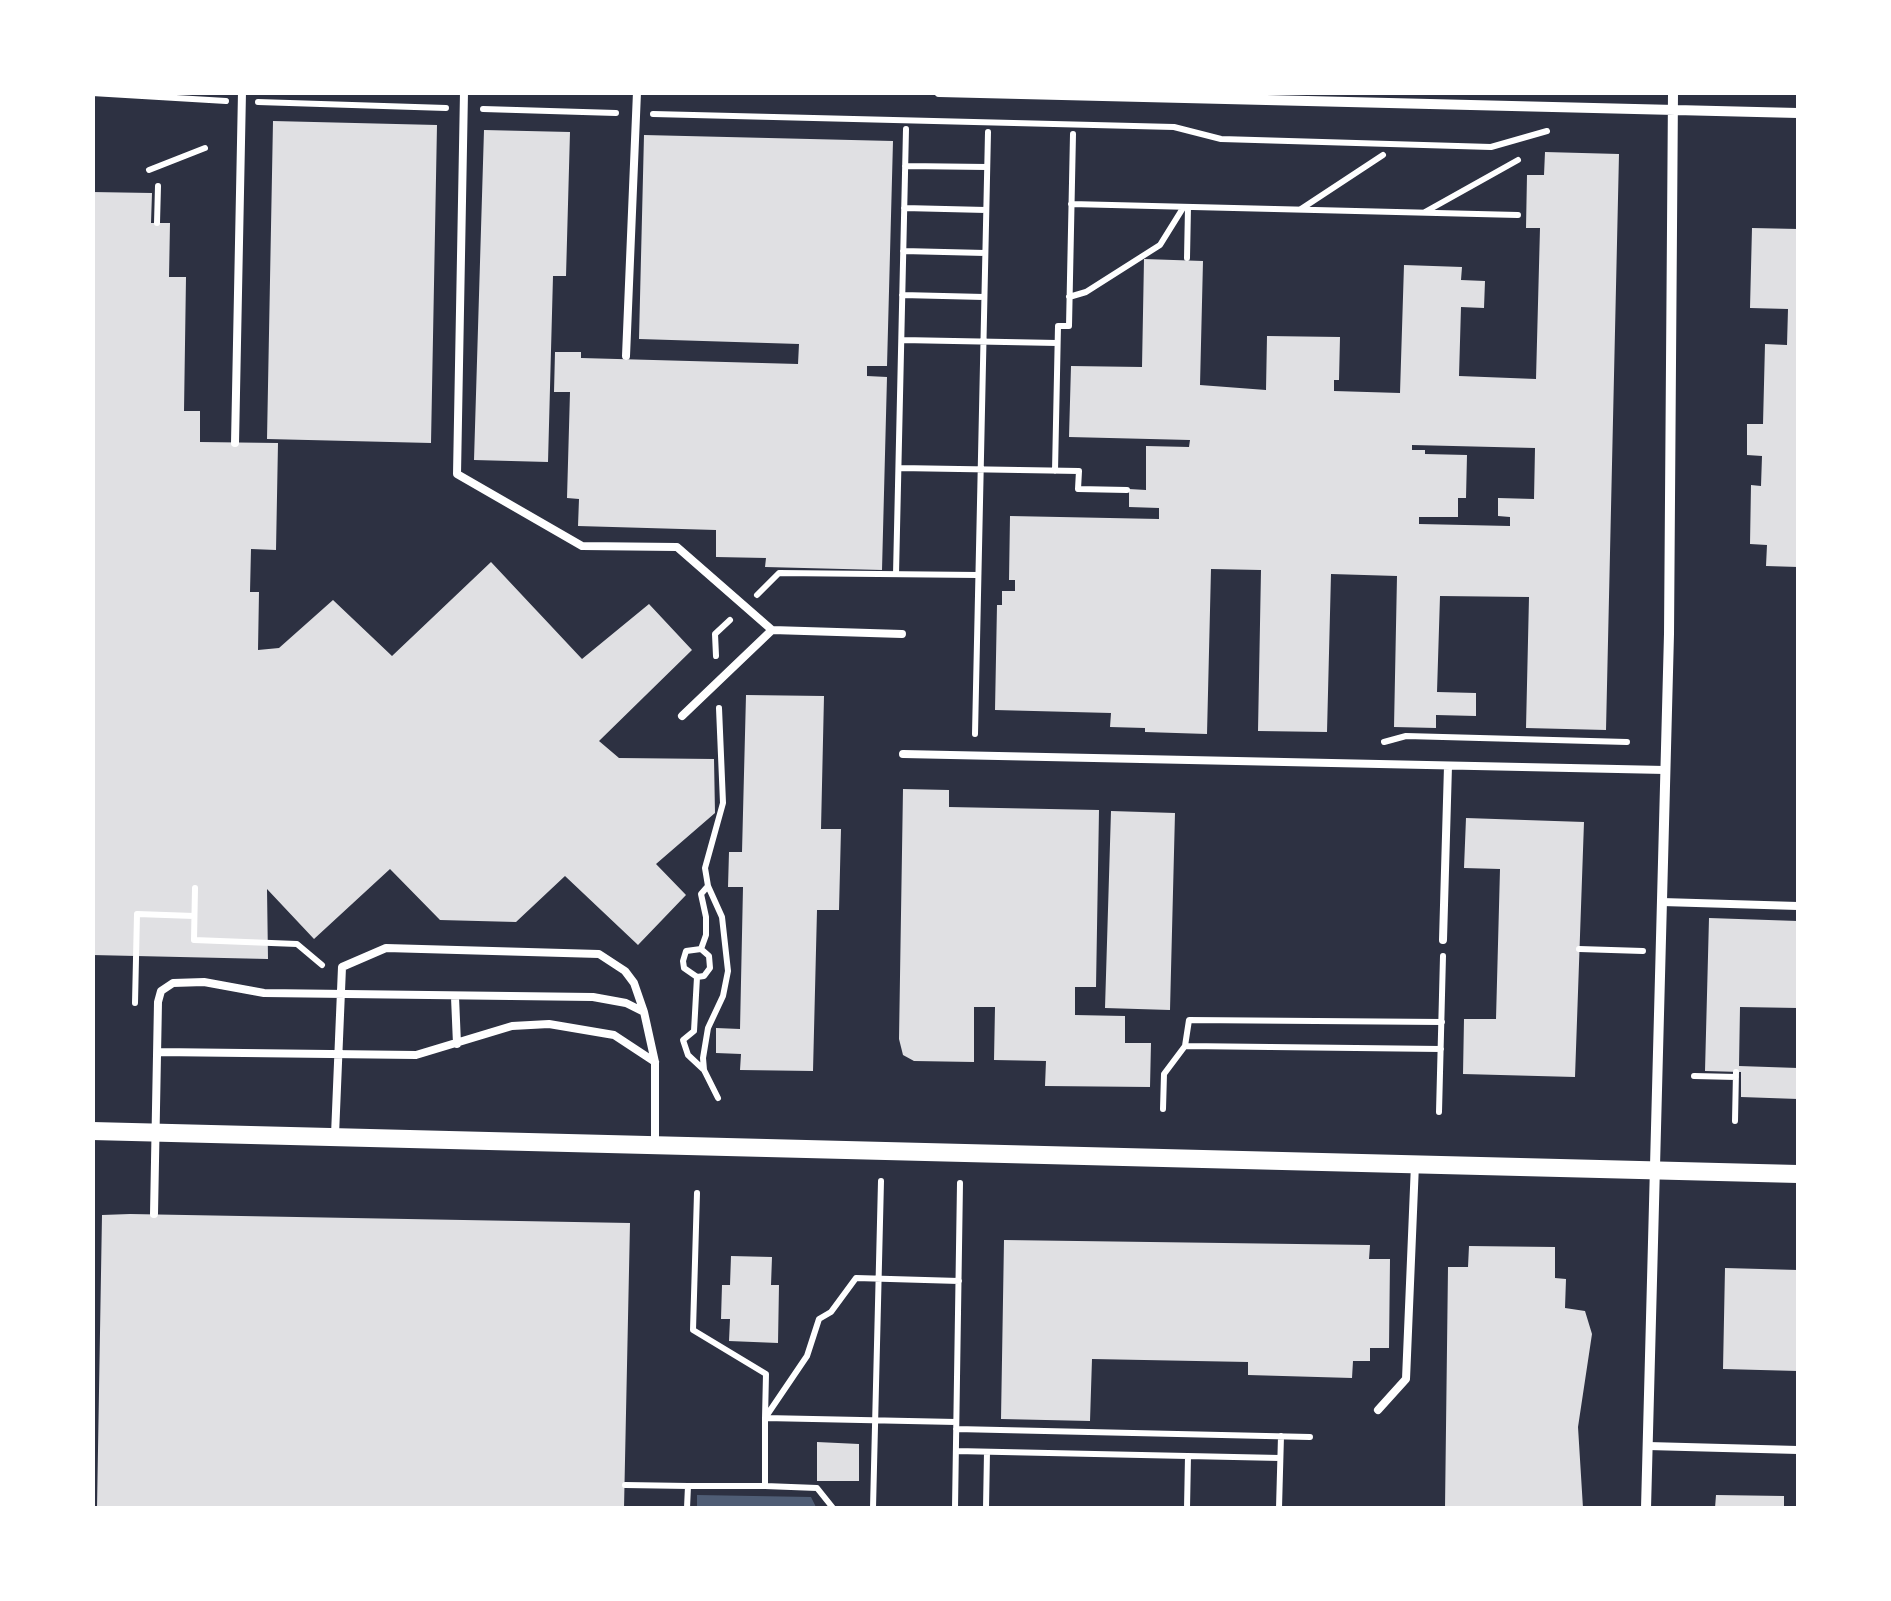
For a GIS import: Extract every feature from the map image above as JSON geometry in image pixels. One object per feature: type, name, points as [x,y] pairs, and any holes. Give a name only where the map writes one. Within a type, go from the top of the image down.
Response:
[{"type":"street","points":[[939,92],[1798,113]]},
{"type":"street","points":[[1646,1508],[1665,770],[1674,92]]},
{"type":"street","points":[[92,1132],[1798,1174]]},
{"type":"lane","points":[[464,92],[458,474],[582,546],[677,547],[772,630],[902,634]]},
{"type":"lane","points":[[626,356],[637,92]]},
{"type":"lane","points":[[235,443],[242,97]]},
{"type":"lane","points":[[682,716],[772,630]]},
{"type":"lane","points":[[903,754],[1665,770]]},
{"type":"lane","points":[[1444,940],[1448,766]]},
{"type":"lane","points":[[1662,902],[1798,906]]},
{"type":"lane","points":[[335,1136],[342,966],[386,948],[599,954],[625,970],[634,982],[644,1012],[655,1062],[654,1144]]},
{"type":"lane","points":[[154,1214],[159,996],[173,982],[204,982],[264,994],[604,998],[644,1012]]},
{"type":"lane","points":[[455,997],[457,1044]]},
{"type":"lane","points":[[158,1052],[416,1055],[512,1026],[575,1026],[614,1035],[655,1062]]},
{"type":"lane","points":[[1378,1410],[1406,1379],[1414,1164]]},
{"type":"lane","points":[[1648,1446],[1798,1450]]},
{"type":"path","points":[[92,93],[636,114],[1174,126],[1221,138],[1491,146],[1554,129]]},
{"type":"path","points":[[896,574],[906,130]]},
{"type":"path","points":[[975,734],[988,132]]},
{"type":"path","points":[[1055,471],[1058,326],[1069,326],[1073,134]]},
{"type":"path","points":[[149,170],[204,148]]},
{"type":"path","points":[[1300,210],[1384,155]]},
{"type":"path","points":[[1424,213],[1518,160]]},
{"type":"path","points":[[905,166],[987,167]]},
{"type":"path","points":[[157,223],[158,186]]},
{"type":"path","points":[[1071,204],[1518,215]]},
{"type":"path","points":[[1186,207],[1187,258]]},
{"type":"path","points":[[1069,297],[1086,292],[1160,244],[1186,207]]},
{"type":"path","points":[[904,208],[986,210]]},
{"type":"path","points":[[904,252],[985,253]]},
{"type":"path","points":[[902,295],[984,297]]},
{"type":"path","points":[[902,340],[1058,343]]},
{"type":"path","points":[[898,468],[1079,471],[1078,489],[1127,490]]},
{"type":"path","points":[[704,1070],[708,1028],[723,996],[728,970],[722,917],[708,886],[705,868],[723,804],[714,634],[779,573],[978,576]]},
{"type":"path","points":[[701,949],[706,917],[701,894],[708,886]]},
{"type":"path","points":[[195,888],[194,940],[297,944],[319,966],[337,966]]},
{"type":"path","points":[[1439,1112],[1444,940]]},
{"type":"path","points":[[701,949],[709,956],[710,968],[704,976],[697,977],[684,968],[683,962],[686,951],[701,949]]},
{"type":"path","points":[[1580,950],[1661,951]]},
{"type":"path","points":[[697,977],[694,1031],[683,1040],[688,1055],[704,1070],[718,1098]]},
{"type":"path","points":[[1163,1109],[1164,1074],[1184,1046],[1189,1020],[1442,1022]]},
{"type":"path","points":[[1184,1046],[1441,1049]]},
{"type":"path","points":[[1694,1076],[1736,1074],[1735,1121]]},
{"type":"path","points":[[873,1508],[880,1181]]},
{"type":"path","points":[[954,1508],[960,1183]]},
{"type":"path","points":[[697,1193],[693,1330],[766,1374],[765,1486]]},
{"type":"path","points":[[765,1418],[807,1356],[819,1319],[832,1312],[856,1278],[958,1281]]},
{"type":"path","points":[[765,1418],[1310,1437]]},
{"type":"path","points":[[1279,1508],[1281,1436]]},
{"type":"path","points":[[956,1451],[1280,1458]]},
{"type":"path","points":[[986,1508],[988,1452]]},
{"type":"path","points":[[1187,1508],[1188,1456]]},
{"type":"path","points":[[625,1485],[817,1488],[833,1508]]},
{"type":"path","points":[[687,1508],[688,1486]]},
{"type":"water","points":[[697,1495],[811,1497],[816,1507],[822,1508],[697,1508]]},
{"type":"building","points":[[273,121],[437,125],[431,443],[267,439]]},
{"type":"building","points":[[484,130],[570,132],[566,276],[553,276],[548,462],[474,460]]},
{"type":"building","points":[[644,135],[893,141],[887,366],[867,366],[867,376],[887,377],[882,570],[765,567],[766,558],[716,557],[716,530],[578,526],[579,499],[567,498],[570,392],[554,392],[555,352],[581,352],[581,358],[798,364],[799,344],[639,339]]},
{"type":"building","points":[[1545,152],[1619,154],[1606,730],[1526,728],[1529,597],[1440,596],[1437,692],[1476,693],[1476,716],[1436,715],[1436,728],[1394,727],[1397,576],[1331,574],[1327,732],[1258,731],[1261,570],[1211,569],[1207,734],[1110,727],[1111,713],[995,710],[997,605],[1002,605],[1002,591],[1015,591],[1015,580],[1009,580],[1010,516],[1159,519],[1159,508],[1129,507],[1129,489],[1146,490],[1146,446],[1189,447],[1190,440],[1069,437],[1071,366],[1142,367],[1144,259],[1203,261],[1200,385],[1266,390],[1267,336],[1340,337],[1339,380],[1334,380],[1334,391],[1400,393],[1404,265],[1462,267],[1461,280],[1485,281],[1484,308],[1461,307],[1459,376],[1536,379],[1540,228],[1526,228],[1527,175],[1544,175]],"holes":[[[1412,445],[1535,448],[1534,499],[1498,498],[1498,516],[1510,517],[1510,526],[1419,524],[1419,517],[1458,517],[1458,498],[1466,498],[1467,455],[1425,454],[1425,450],[1412,450]]]},
{"type":"building","points":[[92,192],[152,193],[151,223],[170,223],[169,277],[186,277],[184,411],[200,411],[200,442],[278,443],[276,550],[251,549],[250,592],[259,592],[258,650],[279,648],[333,600],[392,656],[491,562],[582,659],[649,604],[692,650],[599,741],[619,758],[714,759],[715,813],[656,864],[686,895],[638,945],[565,876],[516,922],[440,920],[390,869],[314,939],[267,889],[268,959],[92,955]]},
{"type":"building","points":[[1752,228],[1798,229],[1798,567],[1766,566],[1767,545],[1750,544],[1751,485],[1761,486],[1762,456],[1747,455],[1747,424],[1763,424],[1765,344],[1787,345],[1788,309],[1750,308]]},
{"type":"building","points":[[746,695],[824,696],[821,829],[841,829],[839,910],[817,910],[813,1071],[740,1070],[741,1054],[716,1053],[716,1028],[740,1029],[743,887],[728,887],[729,852],[742,852]]},
{"type":"building","points":[[903,789],[949,790],[949,807],[1099,810],[1096,987],[1075,987],[1075,1015],[1125,1016],[1125,1043],[1151,1043],[1150,1087],[1045,1086],[1046,1061],[994,1060],[995,1007],[974,1007],[974,1062],[914,1061],[903,1055],[899,1039]]},
{"type":"building","points":[[1111,811],[1175,813],[1170,1010],[1105,1008]]},
{"type":"building","points":[[1466,818],[1584,822],[1575,1077],[1463,1074],[1464,1019],[1496,1019],[1500,869],[1464,868]]},
{"type":"building","points":[[1709,918],[1798,921],[1798,1008],[1740,1007],[1739,1066],[1798,1068],[1798,1099],[1741,1097],[1741,1072],[1705,1071]]},
{"type":"building","points":[[102,1215],[630,1223],[624,1508],[97,1508]]},
{"type":"building","points":[[1004,1240],[1370,1245],[1369,1259],[1390,1259],[1389,1348],[1370,1348],[1370,1361],[1353,1361],[1352,1378],[1248,1375],[1248,1362],[1092,1359],[1090,1421],[1001,1419]]},
{"type":"building","points":[[1469,1246],[1555,1247],[1555,1278],[1566,1279],[1565,1308],[1585,1311],[1592,1334],[1578,1427],[1583,1508],[1445,1508],[1448,1267],[1468,1267]]},
{"type":"building","points":[[731,1256],[772,1257],[771,1285],[779,1285],[778,1343],[729,1341],[730,1319],[721,1319],[722,1285],[730,1285]]},
{"type":"building","points":[[1725,1268],[1798,1270],[1798,1371],[1723,1369]]},
{"type":"building","points":[[817,1442],[859,1444],[859,1481],[817,1481]]},
{"type":"building","points":[[1716,1495],[1784,1496],[1784,1508],[1715,1508]]}]
